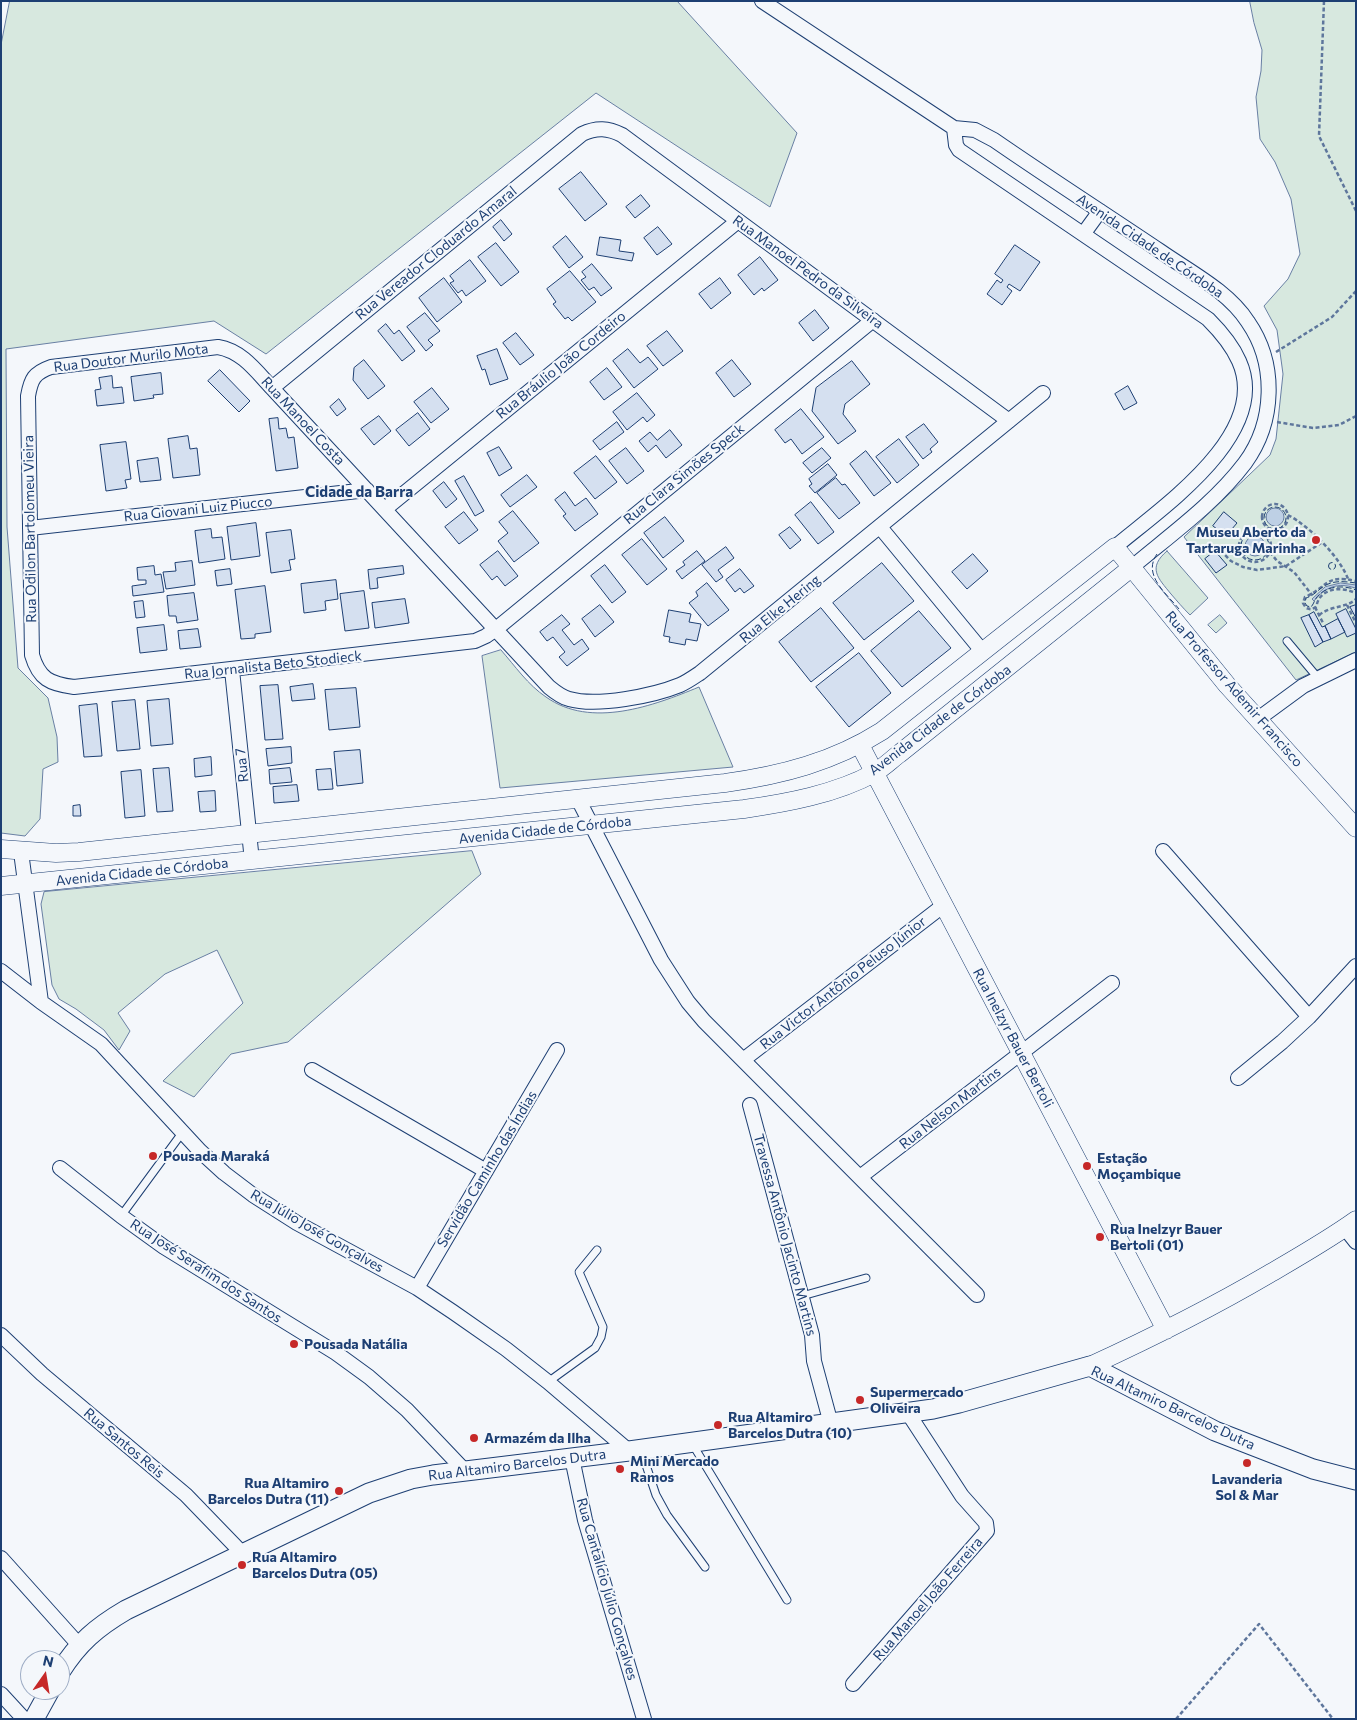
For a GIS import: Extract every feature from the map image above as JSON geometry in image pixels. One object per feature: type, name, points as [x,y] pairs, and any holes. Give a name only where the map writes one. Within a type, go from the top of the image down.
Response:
[{"type":"main road","name":"Rua Altamiro Barcelos Dutra","points":[[70,1658],[92,1632],[126,1610],[389,1485],[426,1476],[908,1413],[959,1404],[1090,1366],[1215,1431],[1305,1466],[1356,1480]]},
{"type":"main road","points":[[34,1719],[44,1700]]},
{"type":"street","name":"Avenida Cidade de Córdoba","points":[[1,886],[26,885],[744,809],[778,804],[830,791],[874,772],[922,736],[1131,568],[1209,502],[1246,462],[1260,438],[1267,413],[1269,385],[1266,358],[1259,338],[1233,303],[1200,278],[994,140],[975,130],[954,128],[762,1]]},
{"type":"street","name":"Rua Manoel Pedro da Silveira","points":[[604,128],[622,135],[1009,421]]},
{"type":"street","name":"Rua Vereador Cloduardo Amaral","points":[[272,388],[582,134],[592,129],[604,128]]},
{"type":"street","name":"Avenida Cidade de Córdoba","points":[[1,849],[21,852],[79,852],[757,778],[815,764],[860,745],[905,714],[1115,547],[1188,485],[1208,466],[1222,448],[1236,427],[1244,406],[1245,383],[1240,363],[1232,347],[1208,319],[959,150],[956,145],[954,128]]},
{"type":"street","points":[[1084,234],[1100,211]]},
{"type":"street","name":"Rua Bráulio João Cordeiro","points":[[385,509],[738,221]]},
{"type":"street","name":"Rua Clara Simões Speck","points":[[496,629],[873,320]]},
{"type":"street","name":"Rua Doutor Murilo Mota","points":[[35,375],[51,367],[207,348],[229,349]]},
{"type":"street","name":"Rua Manoel Costa","points":[[229,349],[246,361],[272,388],[496,629]]},
{"type":"street","name":"Rua Odilon Bartolomeu Vieira","points":[[35,375],[30,385],[28,396],[32,656],[36,669],[47,680]]},
{"type":"street","name":"Rua Elke Hering","points":[[496,629],[548,687],[568,699],[604,701],[662,691],[682,684],[717,661],[1043,393]]},
{"type":"street","points":[[1244,406],[1267,413]]},
{"type":"street","name":"Rua Giovani Luiz Piucco","points":[[30,528],[367,490]]},
{"type":"street","points":[[880,527],[983,652]]},
{"type":"street","name":"Rua Professor Ademir Francisco","points":[[1115,547],[1227,684],[1356,828]]},
{"type":"street","name":"Rua Jornalista Beto Stodieck","points":[[47,680],[61,686],[74,687],[232,670],[465,643],[486,636],[496,629]]},
{"type":"street","points":[[1258,719],[1303,686],[1356,660]]},
{"type":"street","name":"Rua 7","points":[[232,670],[252,861]]},
{"type":"street","name":"Rua Inelzyr Bauer Bertoli","points":[[860,745],[1166,1330]]},
{"type":"street","points":[[578,799],[661,960],[674,982],[704,1021],[977,1295]]},
{"type":"street","points":[[1163,851],[1309,1017]]},
{"type":"street","points":[[21,852],[42,1002]]},
{"type":"street","name":"Rua Victor Antônio Peluso Júnior","points":[[743,1060],[944,905]]},
{"type":"street","points":[[1238,1078],[1309,1017],[1356,966]]},
{"type":"street","name":"Rua Júlio José Gonçalves","points":[[1,971],[101,1044],[182,1133],[224,1173],[253,1195],[290,1218],[417,1288],[506,1349],[635,1450]]},
{"type":"street","name":"Rua Nelson Martins","points":[[860,1178],[1112,983]]},
{"type":"street","name":"Servidão Caminho das Índias","points":[[417,1288],[557,1050]]},
{"type":"street","points":[[312,1070],[486,1171]]},
{"type":"street","name":"Travessa Antônio Jacinto Martins","points":[[750,1105],[812,1335],[814,1361],[831,1424]]},
{"type":"street","name":"Rua José Serafim dos Santos","points":[[60,1168],[120,1216],[181,1258],[353,1365],[395,1398],[465,1471]]},
{"type":"street","points":[[1090,1366],[1166,1330],[1249,1286],[1350,1224],[1356,1242]]},
{"type":"street","name":"Rua Santos Reis","points":[[1,1335],[42,1374],[186,1495],[243,1554]]},
{"type":"street","name":"Rua Manoel João Ferreira","points":[[853,1684],[987,1531],[986,1523],[962,1496],[908,1413]]},
{"type":"street","name":"Rua Cantalício Júlio Gonçalves","points":[[572,1458],[585,1520],[644,1719]]},
{"type":"street","points":[[1,1558],[79,1646]]},
{"type":"street","points":[[1,1694],[24,1719]]},
{"type":"lane","points":[[1287,641],[1318,678]]},
{"type":"lane","points":[[120,1216],[182,1133]]},
{"type":"lane","points":[[548,1382],[595,1348],[601,1337],[603,1326],[579,1272],[597,1250]]},
{"type":"lane","points":[[802,1296],[866,1278]]},
{"type":"lane","points":[[691,1442],[787,1600]]},
{"type":"lane","points":[[635,1450],[666,1515],[705,1568]]},
{"type":"path","points":[[1324,1],[1319,136],[1356,210]]},
{"type":"path","points":[[1266,358],[1332,316],[1356,291]]},
{"type":"path","points":[[1267,413],[1285,424],[1313,428],[1339,425],[1356,416]]},
{"type":"path","points":[[1288,515],[1287,523],[1282,529],[1274,530],[1266,527],[1262,520],[1263,512],[1269,506],[1277,504],[1284,508],[1288,515],[1304,525],[1341,563],[1348,579]]},
{"type":"path","points":[[1263,532],[1266,527]]},
{"type":"path","points":[[1253,530],[1263,532],[1270,539],[1272,549],[1270,552],[1267,558],[1258,562],[1248,561],[1240,553],[1239,543],[1244,534],[1253,530]]},
{"type":"path","points":[[1216,546],[1231,561],[1243,567],[1257,570],[1286,566],[1321,542]]},
{"type":"path","points":[[1270,552],[1301,580],[1312,595]]},
{"type":"path","points":[[1353,592],[1347,589],[1333,590],[1322,596],[1313,609],[1306,608],[1303,603],[1305,597],[1312,595],[1327,582],[1334,579],[1356,581]]},
{"type":"path","points":[[1319,615],[1331,608],[1347,605],[1356,599]]},
{"type":"path","points":[[1347,605],[1356,623]]},
{"type":"path","points":[[1316,607],[1323,623]]},
{"type":"path","points":[[1176,1719],[1259,1624],[1333,1719]]},
{"type":"shaded area","points":[[10,1],[677,1],[797,133],[770,207],[596,93],[266,354],[214,321],[6,349],[7,527],[18,668],[48,698],[57,737],[58,762],[43,769],[40,819],[25,836],[1,833],[1,45]]},
{"type":"shaded area","points":[[1250,1],[1356,1],[1356,652],[1296,680],[1184,537],[1270,455],[1276,439],[1283,374],[1277,330],[1264,306],[1288,279],[1300,254],[1291,199],[1275,162],[1260,139],[1256,97],[1261,71],[1262,50]]},
{"type":"shaded area","points":[[1167,551],[1208,598],[1190,615],[1166,588],[1157,573],[1157,563]]},
{"type":"shaded area","points":[[1220,615],[1227,623],[1216,633],[1208,625]]},
{"type":"shaded area","points":[[501,650],[539,692],[564,707],[582,712],[602,713],[642,707],[699,687],[733,767],[500,788],[482,656]]},
{"type":"shaded area","points":[[472,851],[481,874],[288,1042],[231,1054],[194,1097],[163,1081],[243,1003],[217,950],[165,974],[118,1013],[130,1031],[119,1050],[104,1030],[59,999],[52,985],[41,904],[44,892]]},
{"type":"water","points":[[1275,508],[1281,511],[1284,517],[1281,523],[1275,526],[1269,523],[1266,517],[1269,511]]},
{"type":"water","points":[[1255,536],[1262,539],[1265,546],[1262,553],[1255,556],[1248,553],[1245,546],[1248,539]]},
{"type":"water","points":[[1341,583],[1356,585],[1355,588],[1349,586],[1332,587],[1323,592],[1314,601],[1312,599],[1325,587]]},
{"type":"building","points":[[581,172],[607,204],[585,221],[559,189]]},
{"type":"building","points":[[641,195],[650,206],[635,218],[626,207]]},
{"type":"building","points":[[501,220],[512,234],[504,241],[493,227]]},
{"type":"building","points":[[658,227],[672,244],[657,255],[644,238]]},
{"type":"building","points":[[566,236],[583,257],[569,268],[553,247]]},
{"type":"building","points":[[600,237],[621,240],[619,251],[634,253],[632,261],[597,255]]},
{"type":"building","points":[[496,243],[519,272],[501,286],[478,257]]},
{"type":"building","points":[[1015,245],[1040,262],[1020,291],[1009,284],[1007,287],[1012,291],[1002,305],[987,294],[997,280],[1001,283],[1003,280],[995,274]]},
{"type":"building","points":[[760,257],[778,280],[764,291],[762,288],[754,295],[738,275]]},
{"type":"building","points":[[470,260],[486,281],[466,296],[462,290],[458,293],[450,283],[454,281],[450,276]]},
{"type":"building","points":[[592,264],[612,288],[601,296],[594,287],[589,290],[581,280],[586,277],[582,272]]},
{"type":"building","points":[[570,271],[596,302],[572,321],[568,317],[565,319],[553,304],[556,302],[547,289]]},
{"type":"building","points":[[444,278],[462,302],[437,322],[419,298]]},
{"type":"building","points":[[720,278],[731,293],[711,309],[699,294]]},
{"type":"building","points":[[815,310],[829,328],[813,341],[799,323]]},
{"type":"building","points":[[425,313],[440,331],[428,340],[433,345],[426,351],[407,327]]},
{"type":"building","points":[[386,324],[394,334],[399,330],[415,351],[402,361],[378,331]]},
{"type":"building","points":[[667,331],[683,351],[663,366],[647,346]]},
{"type":"building","points":[[516,333],[534,355],[520,365],[503,343]]},
{"type":"building","points":[[497,349],[508,379],[490,385],[485,369],[482,370],[477,356]]},
{"type":"building","points":[[628,349],[640,363],[648,357],[658,369],[634,388],[613,361]]},
{"type":"building","points":[[364,360],[385,386],[368,399],[353,380],[354,368]]},
{"type":"building","points":[[732,360],[751,384],[734,397],[716,373]]},
{"type":"building","points":[[852,361],[870,384],[845,404],[843,414],[856,431],[838,444],[812,411],[816,388]]},
{"type":"building","points":[[607,368],[622,387],[604,400],[590,382]]},
{"type":"building","points":[[220,370],[250,401],[239,412],[208,381]]},
{"type":"building","points":[[161,373],[163,394],[153,395],[154,398],[134,401],[131,377]]},
{"type":"building","points":[[112,376],[113,388],[122,387],[124,403],[97,406],[95,390],[101,389],[99,378]]},
{"type":"building","points":[[1128,386],[1137,403],[1124,410],[1115,394]]},
{"type":"building","points":[[432,388],[449,409],[431,423],[414,402]]},
{"type":"building","points":[[637,393],[655,415],[647,422],[643,417],[627,430],[613,412]]},
{"type":"building","points":[[339,399],[346,409],[337,416],[330,407]]},
{"type":"building","points":[[801,409],[824,437],[802,454],[791,439],[785,443],[775,430]]},
{"type":"building","points":[[418,413],[430,429],[409,446],[396,430]]},
{"type":"building","points":[[379,416],[391,431],[374,445],[361,429]]},
{"type":"building","points":[[278,418],[279,429],[286,428],[288,438],[294,437],[298,468],[276,471],[269,419]]},
{"type":"building","points":[[617,422],[624,432],[600,450],[593,441]]},
{"type":"building","points":[[924,424],[938,442],[930,449],[932,452],[923,459],[906,437]]},
{"type":"building","points":[[670,430],[682,445],[666,458],[656,445],[648,452],[639,441],[650,432],[657,440]]},
{"type":"building","points":[[188,436],[190,449],[197,448],[200,475],[173,478],[168,439]]},
{"type":"building","points":[[899,439],[919,465],[897,483],[876,457]]},
{"type":"building","points":[[126,442],[131,479],[125,480],[127,488],[106,491],[100,445]]},
{"type":"building","points":[[499,447],[512,468],[499,476],[487,453]]},
{"type":"building","points":[[626,448],[644,471],[627,484],[609,461]]},
{"type":"building","points":[[822,448],[831,458],[812,473],[803,463]]},
{"type":"building","points":[[866,451],[891,483],[874,496],[850,464]]},
{"type":"building","points":[[596,456],[617,482],[595,499],[574,473]]},
{"type":"building","points":[[158,458],[161,480],[140,482],[137,461]]},
{"type":"building","points":[[828,464],[837,475],[815,493],[809,486],[812,484],[809,479]]},
{"type":"building","points":[[527,475],[537,487],[510,507],[501,495]]},
{"type":"building","points":[[464,476],[484,511],[475,516],[455,481]]},
{"type":"building","points":[[836,478],[842,485],[845,484],[860,503],[839,519],[817,493]]},
{"type":"building","points":[[444,482],[457,499],[446,508],[433,491]]},
{"type":"building","points":[[565,492],[575,506],[586,498],[598,514],[575,531],[563,516],[566,514],[555,500]]},
{"type":"building","points":[[811,502],[834,532],[818,544],[795,515]]},
{"type":"building","points":[[513,511],[539,543],[514,562],[498,541],[508,533],[499,522]]},
{"type":"building","points":[[464,512],[478,530],[459,544],[445,527]]},
{"type":"building","points":[[1224,512],[1237,523],[1226,536],[1213,526]]},
{"type":"building","points":[[665,517],[684,541],[663,558],[644,533]]},
{"type":"building","points":[[256,523],[260,556],[231,560],[227,527]]},
{"type":"building","points":[[790,527],[801,540],[790,549],[779,535]]},
{"type":"building","points":[[211,529],[212,538],[222,537],[225,559],[199,563],[195,531]]},
{"type":"building","points":[[291,530],[295,559],[289,560],[291,570],[271,573],[266,533]]},
{"type":"building","points":[[642,539],[667,569],[647,585],[622,555]]},
{"type":"building","points":[[726,547],[734,558],[718,570],[723,577],[716,582],[702,565]]},
{"type":"building","points":[[498,551],[518,576],[505,586],[497,576],[492,580],[480,565]]},
{"type":"building","points":[[697,551],[705,561],[682,579],[676,571],[685,565],[683,562]]},
{"type":"building","points":[[1215,551],[1227,565],[1216,573],[1205,559]]},
{"type":"building","points":[[973,554],[988,571],[967,589],[952,572]]},
{"type":"building","points":[[192,561],[195,585],[166,589],[163,572],[176,571],[175,563]]},
{"type":"building","points":[[882,563],[914,601],[864,640],[833,603]]},
{"type":"building","points":[[605,565],[626,592],[612,603],[591,576]]},
{"type":"building","points":[[154,566],[155,575],[161,574],[164,592],[133,596],[132,586],[146,584],[146,580],[138,580],[137,568]]},
{"type":"building","points":[[403,566],[404,574],[377,578],[378,588],[370,589],[368,570]]},
{"type":"building","points":[[230,569],[232,584],[217,586],[215,571]]},
{"type":"building","points":[[740,569],[754,586],[744,593],[740,588],[735,592],[726,580]]},
{"type":"building","points":[[336,580],[338,599],[325,601],[326,610],[304,613],[301,584]]},
{"type":"building","points":[[707,583],[729,610],[708,626],[689,603],[698,596],[696,592]]},
{"type":"building","points":[[265,586],[271,632],[255,634],[255,638],[241,639],[235,590]]},
{"type":"building","points":[[364,591],[369,628],[345,631],[340,594]]},
{"type":"building","points":[[194,593],[198,620],[177,623],[176,616],[169,616],[167,596]]},
{"type":"building","points":[[405,599],[409,623],[375,628],[372,603]]},
{"type":"building","points":[[143,601],[145,617],[136,618],[134,602]]},
{"type":"building","points":[[600,605],[614,622],[595,637],[582,619]]},
{"type":"building","points":[[1356,605],[1356,618],[1350,607]]},
{"type":"building","points":[[821,608],[854,648],[811,682],[779,642]]},
{"type":"building","points":[[1346,609],[1356,629],[1356,633],[1347,637],[1336,614]]},
{"type":"building","points":[[669,610],[691,614],[689,622],[701,624],[697,641],[686,639],[685,645],[669,642],[670,637],[664,636]]},
{"type":"building","points":[[919,611],[951,648],[902,687],[871,651]]},
{"type":"building","points":[[1314,612],[1322,627],[1325,626],[1331,639],[1323,642],[1309,615]]},
{"type":"building","points":[[562,615],[570,624],[562,630],[574,645],[582,639],[589,649],[567,666],[559,657],[565,652],[553,637],[547,641],[540,632]]},
{"type":"building","points":[[1309,615],[1323,642],[1315,647],[1301,618]]},
{"type":"building","points":[[1338,619],[1345,632],[1331,639],[1325,626]]},
{"type":"building","points":[[164,625],[167,650],[140,653],[137,628]]},
{"type":"building","points":[[198,629],[201,647],[180,649],[178,631]]},
{"type":"building","points":[[859,653],[891,693],[849,727],[816,687]]},
{"type":"building","points":[[313,684],[315,699],[292,701],[290,687]]},
{"type":"building","points":[[278,685],[283,739],[265,740],[260,686]]},
{"type":"building","points":[[356,688],[360,727],[329,730],[325,690]]},
{"type":"building","points":[[169,699],[173,744],[151,746],[147,701]]},
{"type":"building","points":[[135,700],[140,749],[117,751],[112,702]]},
{"type":"building","points":[[97,704],[102,756],[84,757],[79,706]]},
{"type":"building","points":[[291,747],[292,763],[268,766],[266,749]]},
{"type":"building","points":[[360,750],[363,783],[337,786],[334,752]]},
{"type":"building","points":[[211,757],[212,775],[195,777],[194,759]]},
{"type":"building","points":[[169,768],[173,811],[157,812],[153,769]]},
{"type":"building","points":[[290,768],[292,782],[270,784],[269,770]]},
{"type":"building","points":[[331,769],[333,789],[318,790],[316,770]]},
{"type":"building","points":[[141,770],[145,816],[125,818],[121,772]]},
{"type":"building","points":[[297,785],[299,801],[274,803],[273,787]]},
{"type":"building","points":[[215,791],[216,811],[200,812],[198,792]]},
{"type":"building","points":[[80,805],[81,816],[73,816],[73,806]]},
{"type":"fence","points":[[1275,507],[1285,514],[1286,518],[1279,528],[1275,529],[1265,522],[1264,518],[1271,508],[1275,507]]},
{"type":"fence","points":[[1255,532],[1265,536],[1269,546],[1265,556],[1255,560],[1245,556],[1241,546],[1245,536],[1255,532]]},
{"type":"fence","points":[[1157,554],[1152,569],[1154,577],[1163,591],[1179,609]]},
{"type":"fence","points":[[1332,562],[1336,566],[1332,570],[1328,566],[1332,562]]},
{"type":"fence","points":[[1356,583],[1341,582],[1328,584],[1306,598],[1305,603],[1311,607],[1318,595],[1327,589],[1338,587],[1354,589],[1356,591]]},
{"type":"place","name":"Museu Aberto da Tartaruga Marinha","points":[[1316,540]]},
{"type":"place","name":"Pousada Maraká","points":[[153,1156]]},
{"type":"place","name":"Estação Moçambique","points":[[1087,1166]]},
{"type":"place","name":"Rua Inelzyr Bauer Bertoli (01)","points":[[1100,1237]]},
{"type":"place","name":"Pousada Natália","points":[[294,1344]]},
{"type":"place","name":"Supermercado Oliveira","points":[[860,1400]]},
{"type":"place","name":"Rua Altamiro Barcelos Dutra (10)","points":[[718,1425]]},
{"type":"place","name":"Armazém da Ilha","points":[[474,1438]]},
{"type":"place","name":"Lavanderia Sol & Mar","points":[[1247,1463]]},
{"type":"place","name":"Mini Mercado Ramos","points":[[620,1469]]},
{"type":"place","name":"Rua Altamiro Barcelos Dutra (11)","points":[[339,1491]]},
{"type":"place","name":"Rua Altamiro Barcelos Dutra (05)","points":[[242,1565]]},
{"type":"district","name":"Cidade da Barra","points":[[359,492]]}]
